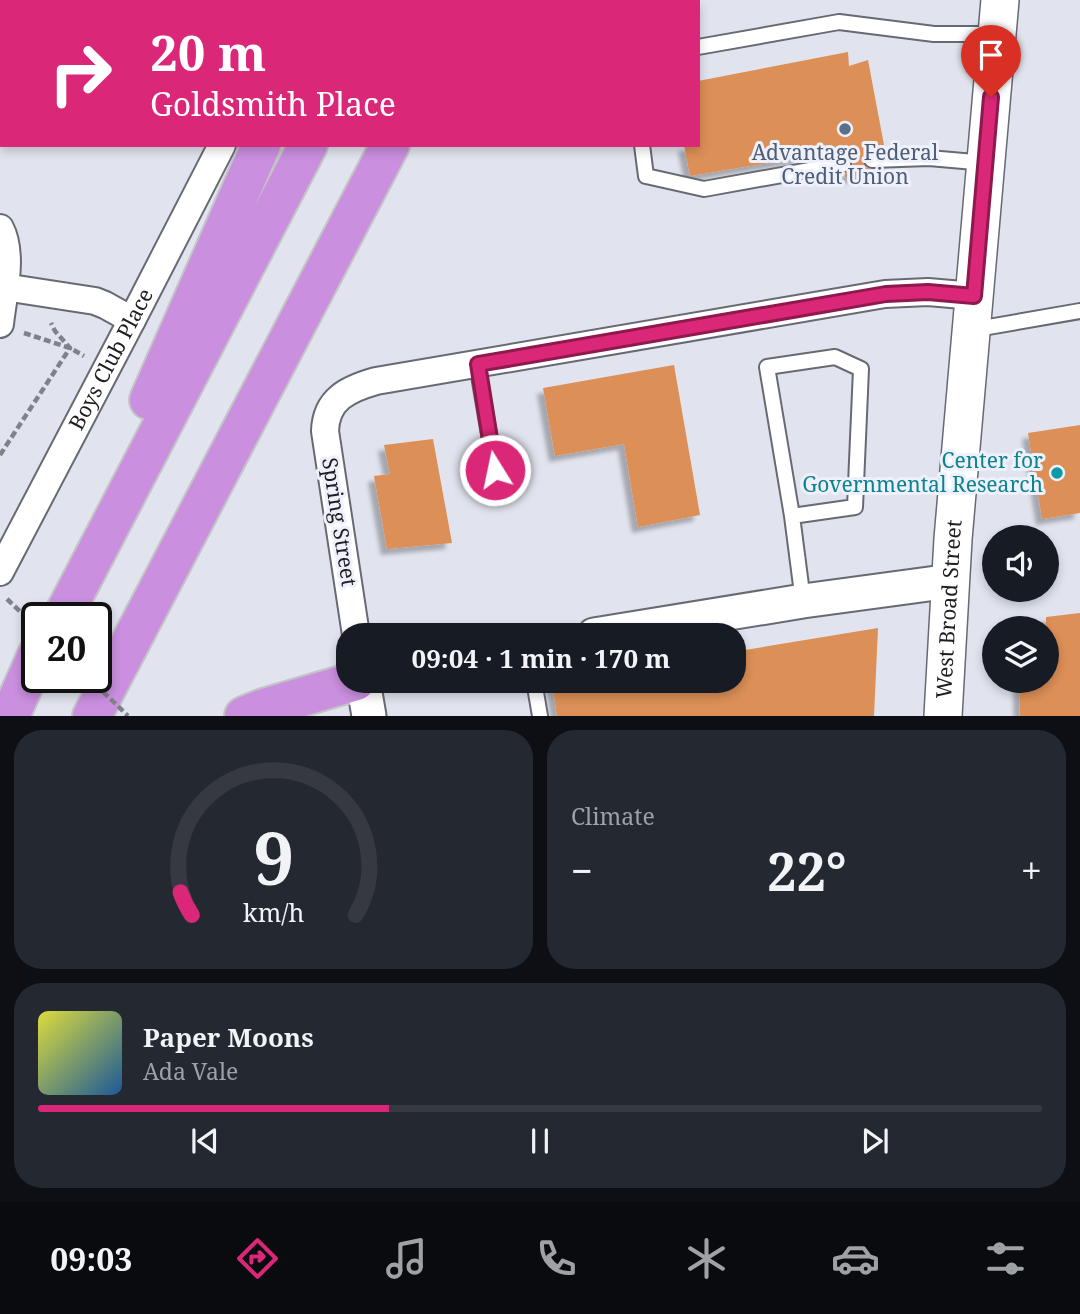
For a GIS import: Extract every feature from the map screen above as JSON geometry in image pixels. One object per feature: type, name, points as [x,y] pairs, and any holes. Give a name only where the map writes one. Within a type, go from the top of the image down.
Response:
[{"type":"highway","points":[[60,602],[260,147]]},
{"type":"highway","points":[[70,602],[307,147]]},
{"type":"highway","points":[[92,716],[389,147]]},
{"type":"highway","points":[[244,716],[336,687]]},
{"type":"highway","points":[[11,716],[21,693]]},
{"type":"highway","points":[[11,716],[23,693]]},
{"type":"main road","name":"West Broad Street","points":[[943,716],[951,581],[999,17]]},
{"type":"street","name":"Boys Club Place","points":[[0,572],[221,147]]},
{"type":"street","points":[[0,228],[6,250],[2,287],[12,328]]},
{"type":"street","points":[[2,287],[84,298],[105,304],[132,320]]},
{"type":"street","points":[[478,364],[886,294],[928,292],[973,313]]},
{"type":"street","name":"Spring Street","points":[[354,623],[326,441],[325,422],[329,410],[346,392],[365,384],[478,364]]},
{"type":"street","points":[[668,623],[951,581]]},
{"type":"street","points":[[365,693],[369,716]]},
{"type":"lane","points":[[700,47],[839,22],[934,34],[999,17]]},
{"type":"lane","points":[[642,147],[646,176],[704,189],[843,164]]},
{"type":"lane","points":[[872,160],[929,158],[986,163]]},
{"type":"lane","points":[[973,313],[1080,311]]},
{"type":"lane","points":[[792,516],[855,507],[861,369],[835,356],[767,367],[803,601]]},
{"type":"lane","points":[[478,364],[495,470]]},
{"type":"lane","points":[[536,693],[540,716]]},
{"type":"path","points":[[12,328],[70,348],[107,368]]},
{"type":"path","points":[[0,455],[70,348]]},
{"type":"path","points":[[6,598],[21,613]]},
{"type":"path","points":[[104,693],[128,716]]},
{"type":"building","points":[[848,52],[849,66],[868,60],[884,145],[869,146],[870,151],[864,155],[862,161],[867,168],[874,170],[875,175],[845,177],[844,174],[850,171],[853,163],[850,157],[841,155],[840,151],[690,176],[684,147],[700,147],[700,81]]},
{"type":"building","points":[[674,365],[700,515],[638,527],[624,444],[555,456],[543,388]]},
{"type":"building","name":"Center for Governmental Research","points":[[1080,425],[1080,513],[1042,519],[1028,433]]},
{"type":"building","points":[[433,439],[452,543],[387,549],[374,476],[390,474],[384,445]]},
{"type":"building","points":[[1080,613],[1080,716],[1020,716],[1019,693],[1059,693],[1059,616],[1054,616]]},
{"type":"building","points":[[878,628],[874,716],[557,716],[554,693],[746,693],[746,650]]},
{"type":"place","name":"Advantage Federal Credit Union","points":[[845,129]]},
{"type":"place","name":"Center for Governmental Research","points":[[1057,473]]},
{"type":"route","points":[[495,470],[478,364],[886,294],[928,292],[974,296],[991,97]]}]
